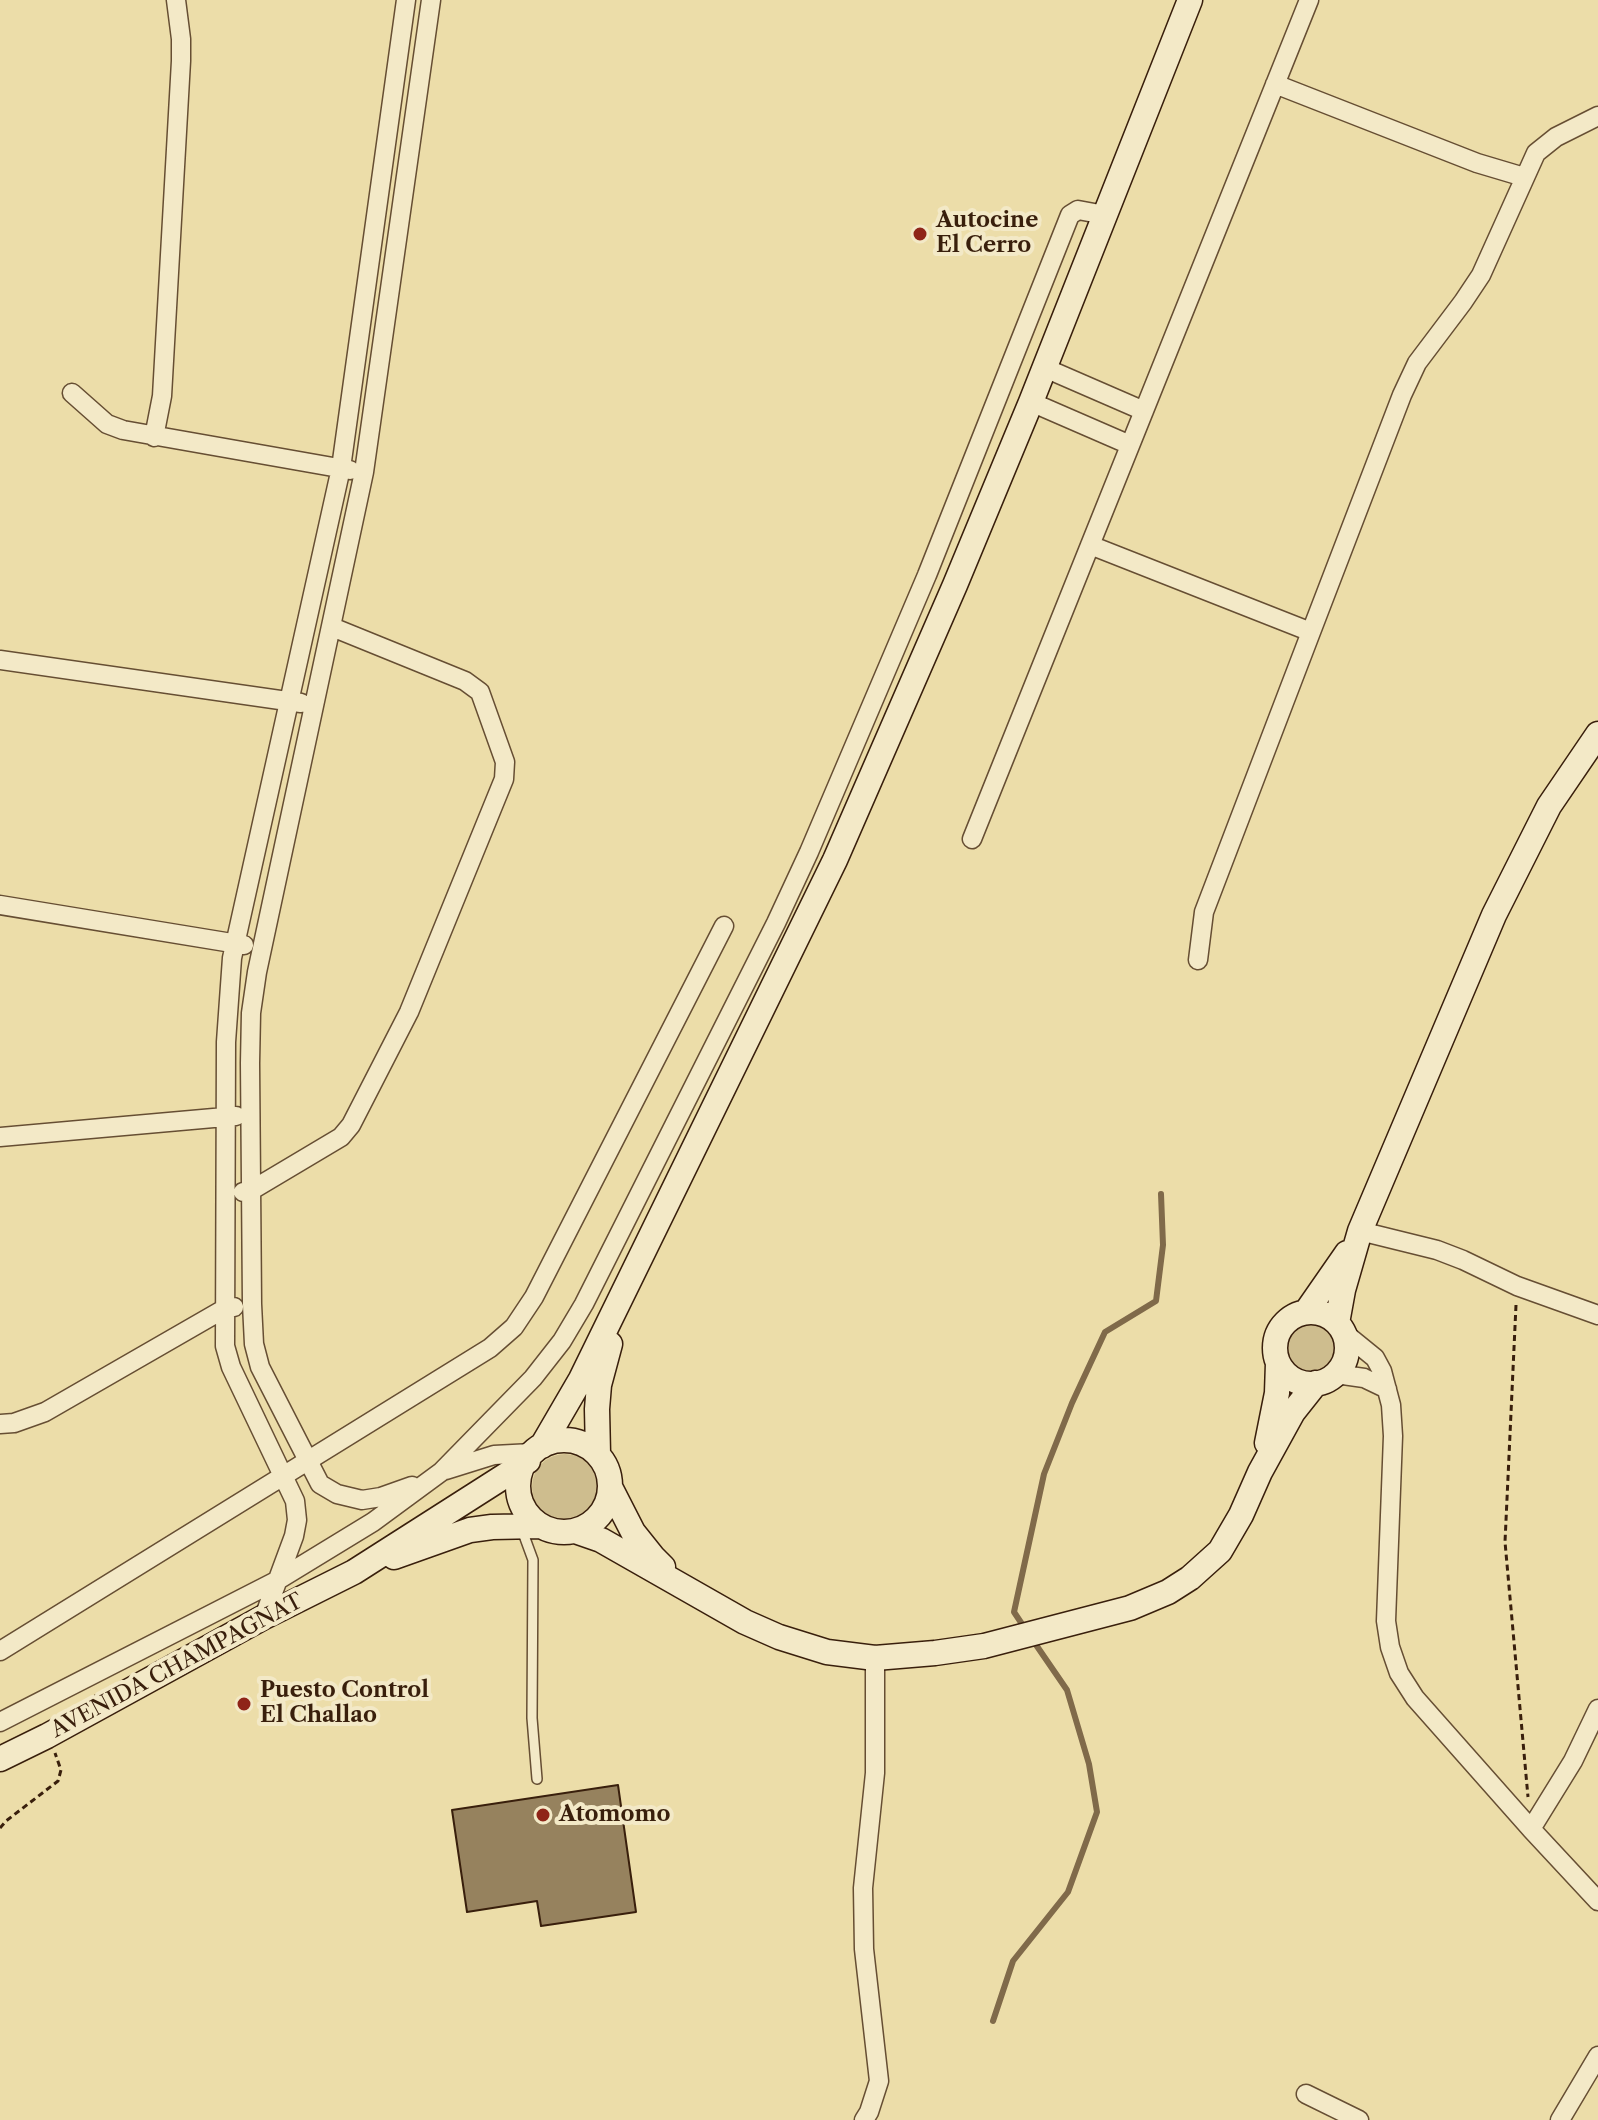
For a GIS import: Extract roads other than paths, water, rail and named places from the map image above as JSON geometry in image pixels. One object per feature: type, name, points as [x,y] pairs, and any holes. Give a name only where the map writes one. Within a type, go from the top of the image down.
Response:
[{"type":"main road","points":[[534,1453],[553,1442],[565,1440],[577,1442],[598,1454],[609,1475],[609,1499],[604,1510],[587,1527],[563,1533],[531,1526],[531,1519],[519,1497],[520,1474],[581,1379],[835,860],[1031,402],[1190,0]]},
{"type":"main road","points":[[1340,1328],[1343,1290],[1360,1231],[1494,915],[1549,806],[1598,734]]},
{"type":"main road","points":[[1306,1312],[1360,1231]]},
{"type":"main road","points":[[598,1454],[599,1385],[623,1291]]},
{"type":"main road","points":[[575,1531],[601,1540],[717,1607],[779,1637],[827,1652],[875,1658],[935,1653],[984,1646],[1102,1616],[1168,1592],[1190,1578],[1220,1551],[1293,1412],[1346,1354],[1347,1343],[1340,1328],[1328,1316],[1306,1312],[1296,1315],[1280,1331],[1275,1353],[1278,1363],[1277,1393],[1260,1472]]},
{"type":"main road","points":[[1278,1363],[1294,1379],[1304,1383],[1326,1379]]},
{"type":"main road","name":"AVENIDA CHAMPAGNAT","points":[[354,1572],[534,1453]]},
{"type":"main road","points":[[610,1487],[633,1532],[653,1557],[686,1587]]},
{"type":"main road","name":"AVENIDA CHAMPAGNAT","points":[[0,1759],[354,1572],[470,1530],[531,1526]]},
{"type":"street","points":[[154,437],[162,396],[181,61],[176,0]]},
{"type":"street","points":[[264,1617],[297,1520],[295,1501],[231,1367],[225,1346],[226,1042],[232,958],[341,468],[406,0]]},
{"type":"street","points":[[431,0],[364,472],[251,1013],[254,1344],[260,1367],[320,1484],[337,1494],[362,1500],[381,1497],[441,1472],[494,1455],[534,1453]]},
{"type":"street","points":[[972,839],[1309,0]]},
{"type":"street","points":[[1275,84],[1477,163],[1524,177]]},
{"type":"street","points":[[1198,960],[1204,912],[1402,395],[1417,363],[1481,275],[1536,153],[1556,137],[1598,116]]},
{"type":"street","points":[[0,1722],[278,1580],[373,1522],[441,1472],[533,1378],[562,1341],[584,1304],[809,852],[927,575],[1070,215],[1078,210],[1105,215]]},
{"type":"street","points":[[1045,368],[1144,411]]},
{"type":"street","points":[[72,393],[107,424],[123,430],[364,472]]},
{"type":"street","points":[[1031,402],[1130,445]]},
{"type":"street","points":[[1090,545],[1311,632]]},
{"type":"street","points":[[927,575],[955,585]]},
{"type":"street","points":[[225,1197],[252,1190],[341,1137],[351,1125],[409,1012],[504,779],[505,762],[480,692],[465,681],[332,627]]},
{"type":"street","points":[[0,660],[315,705]]},
{"type":"street","points":[[876,695],[904,704]]},
{"type":"street","points":[[809,852],[835,860]]},
{"type":"street","points":[[0,905],[263,948]]},
{"type":"street","points":[[776,923],[800,929]]},
{"type":"street","points":[[0,1651],[490,1348],[514,1327],[534,1297],[724,926]]},
{"type":"street","points":[[0,1137],[226,1118],[251,1113]]},
{"type":"street","points":[[1360,1231],[1437,1250],[1517,1286],[1598,1315]]},
{"type":"street","points":[[0,1424],[14,1423],[45,1412],[224,1309],[252,1304]]},
{"type":"street","points":[[1340,1328],[1375,1358],[1382,1371],[1391,1405],[1393,1436],[1387,1607],[1390,1647],[1399,1673],[1415,1698],[1598,1901]]},
{"type":"street","points":[[1326,1379],[1364,1378],[1387,1389]]},
{"type":"street","points":[[864,2120],[879,2081],[864,1949],[863,1888],[875,1773],[875,1658]]},
{"type":"street","points":[[1531,1829],[1573,1761],[1598,1709]]},
{"type":"street","points":[[1560,2120],[1598,2056]]},
{"type":"street","points":[[1306,2094],[1359,2120]]},
{"type":"lane","points":[[531,1526],[532,1718],[537,1779]]},
{"type":"waterway","points":[[1026,1630],[1014,1612],[1044,1474],[1105,1332],[1156,1301],[1163,1245],[1161,1194]]},
{"type":"waterway","points":[[993,2021],[1013,1961],[1068,1892],[1097,1812],[1089,1764],[1067,1690],[1032,1639]]},
{"type":"place","name":"Autocine El Cerro","points":[[920,234]]},
{"type":"place","name":"Puesto Control El Challao","points":[[244,1704]]},
{"type":"place","name":"Atomomo","points":[[543,1815]]}]
